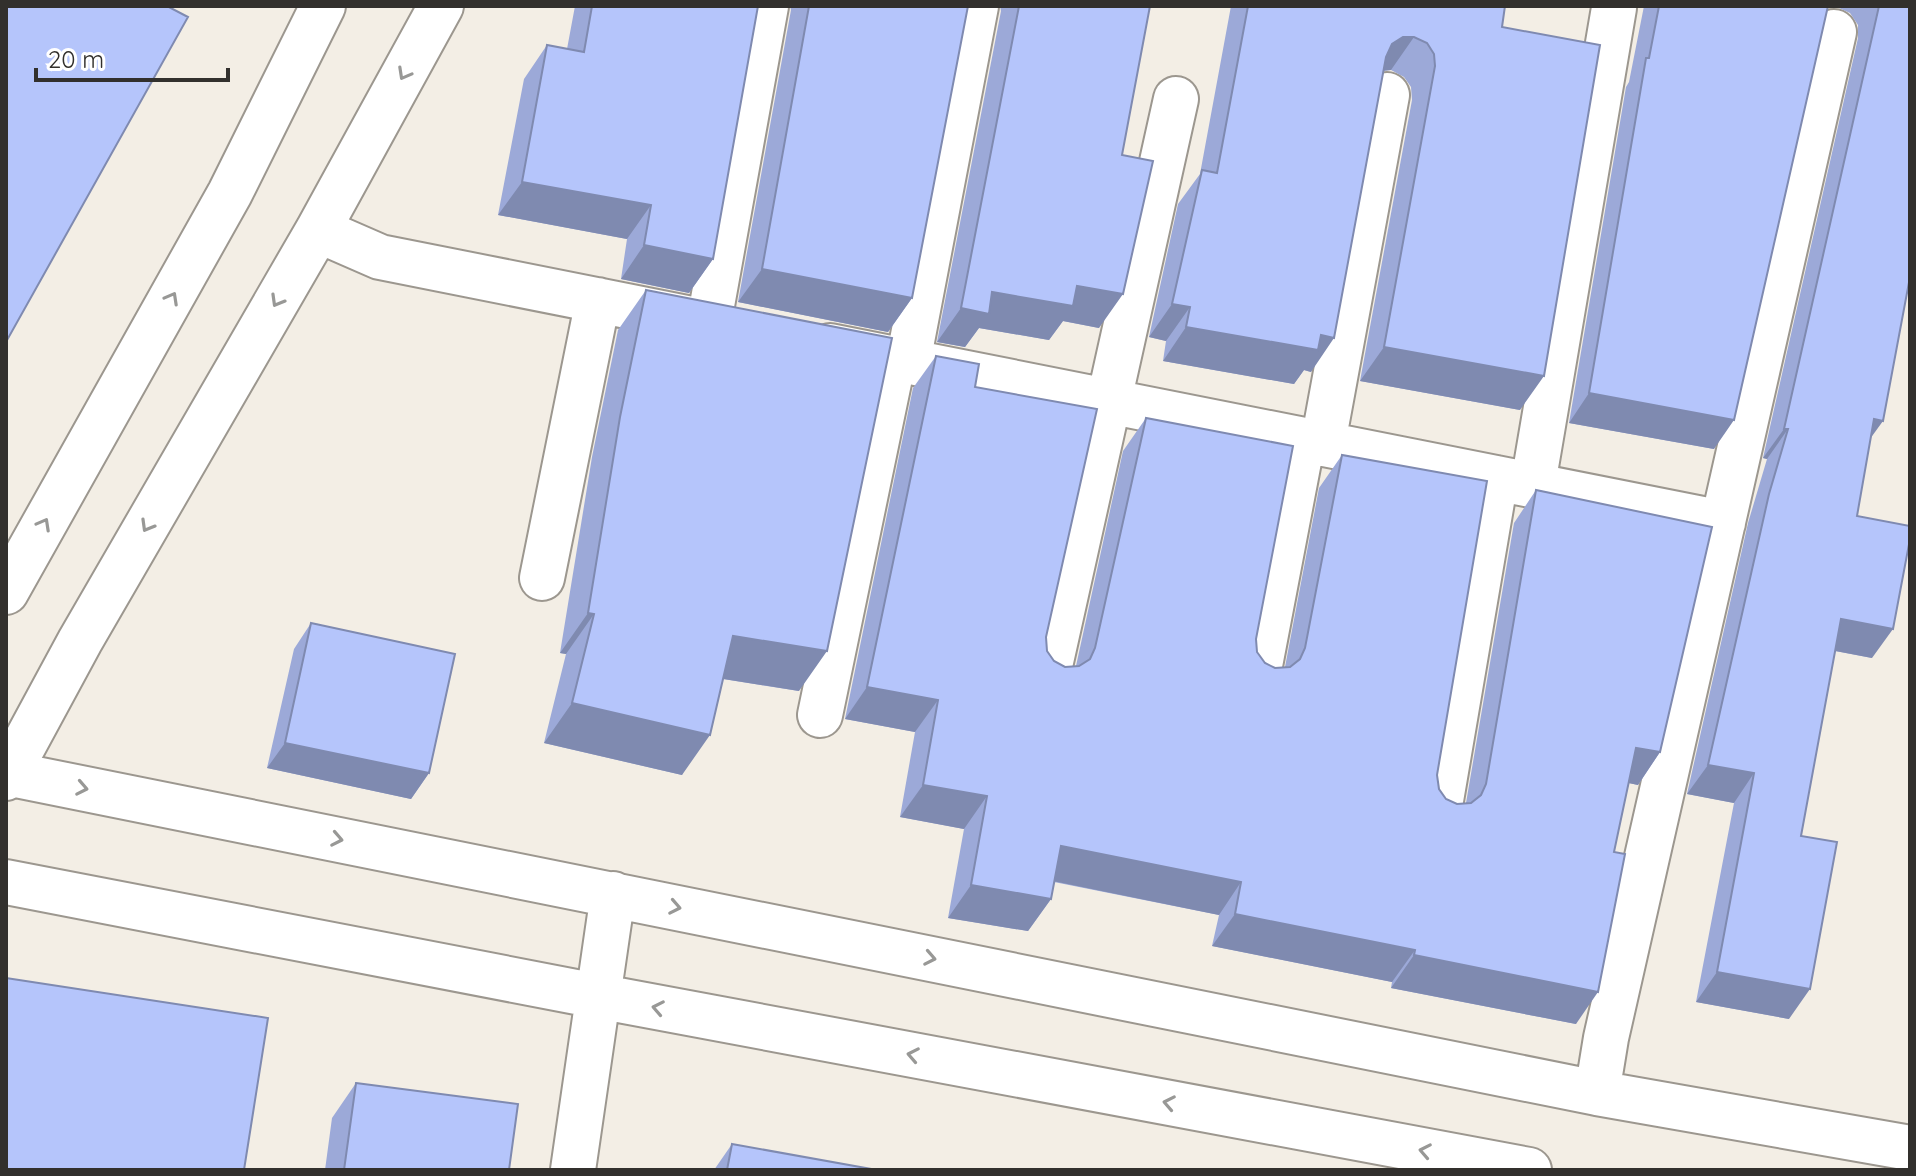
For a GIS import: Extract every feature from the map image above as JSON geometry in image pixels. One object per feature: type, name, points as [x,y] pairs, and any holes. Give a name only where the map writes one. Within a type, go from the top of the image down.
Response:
[{"type":"street","points":[[6,592],[230,193],[323,6]]},
{"type":"street","points":[[441,6],[318,230],[88,627],[7,775],[1597,1093],[1910,1148]]},
{"type":"street","points":[[318,230],[380,257],[725,325],[766,6]]},
{"type":"street","points":[[820,715],[901,360],[976,6]]},
{"type":"street","points":[[1439,812],[1514,481],[1614,8]]},
{"type":"street","points":[[1597,1093],[1606,1038],[1834,32]]},
{"type":"street","points":[[1258,676],[1313,441],[1387,95]]},
{"type":"street","points":[[1048,675],[1176,99]]},
{"type":"street","points":[[542,578],[598,300]]},
{"type":"street","points":[[786,337],[1723,523]]},
{"type":"street","points":[[6,882],[1529,1170]]},
{"type":"street","points":[[573,1170],[613,894]]},
{"type":"building","points":[[6,6],[167,6],[188,17],[6,342]]},
{"type":"building","points":[[592,6],[758,6],[713,259],[644,245],[651,205],[522,182],[547,45],[584,52]]},
{"type":"building","points":[[809,6],[968,6],[912,298],[762,269]]},
{"type":"building","points":[[1019,6],[1150,6],[1122,155],[1153,161],[1123,294],[1077,286],[1073,306],[992,292],[989,314],[961,308]]},
{"type":"building","points":[[1248,6],[1505,6],[1502,27],[1600,45],[1544,376],[1384,347],[1435,66],[1434,54],[1427,43],[1414,37],[1403,37],[1392,44],[1386,57],[1334,338],[1321,335],[1318,350],[1186,327],[1190,307],[1172,304],[1202,170],[1217,173]]},
{"type":"building","points":[[1659,6],[1828,6],[1734,420],[1589,393],[1646,58],[1649,58]]},
{"type":"building","points":[[1879,6],[1910,6],[1910,277],[1883,421],[1874,419],[1857,516],[1910,526],[1910,539],[1893,629],[1841,619],[1801,836],[1837,842],[1810,989],[1717,972],[1754,773],[1708,765],[1769,494],[1788,429],[1784,429]]},
{"type":"building","points":[[646,290],[892,338],[827,651],[733,636],[710,735],[572,703],[594,614],[588,613],[620,417]]},
{"type":"building","points":[[936,356],[979,364],[975,387],[1097,409],[1046,637],[1047,651],[1054,661],[1065,667],[1079,666],[1090,659],[1095,648],[1146,418],[1293,446],[1256,639],[1257,652],[1265,663],[1275,668],[1290,667],[1300,659],[1305,648],[1342,455],[1487,481],[1437,775],[1439,789],[1446,799],[1457,804],[1471,803],[1481,795],[1486,784],[1536,490],[1712,527],[1660,752],[1636,748],[1614,852],[1625,854],[1598,992],[1414,955],[1415,950],[1235,914],[1241,882],[1061,846],[1051,899],[971,885],[987,796],[923,785],[938,700],[867,687]]},
{"type":"building","points":[[311,623],[455,654],[429,773],[285,743]]},
{"type":"building","points":[[6,978],[268,1018],[244,1170],[6,1170]]},
{"type":"building","points":[[356,1083],[518,1104],[509,1170],[344,1170]]},
{"type":"building","points":[[732,1144],[877,1170],[727,1170]]}]
